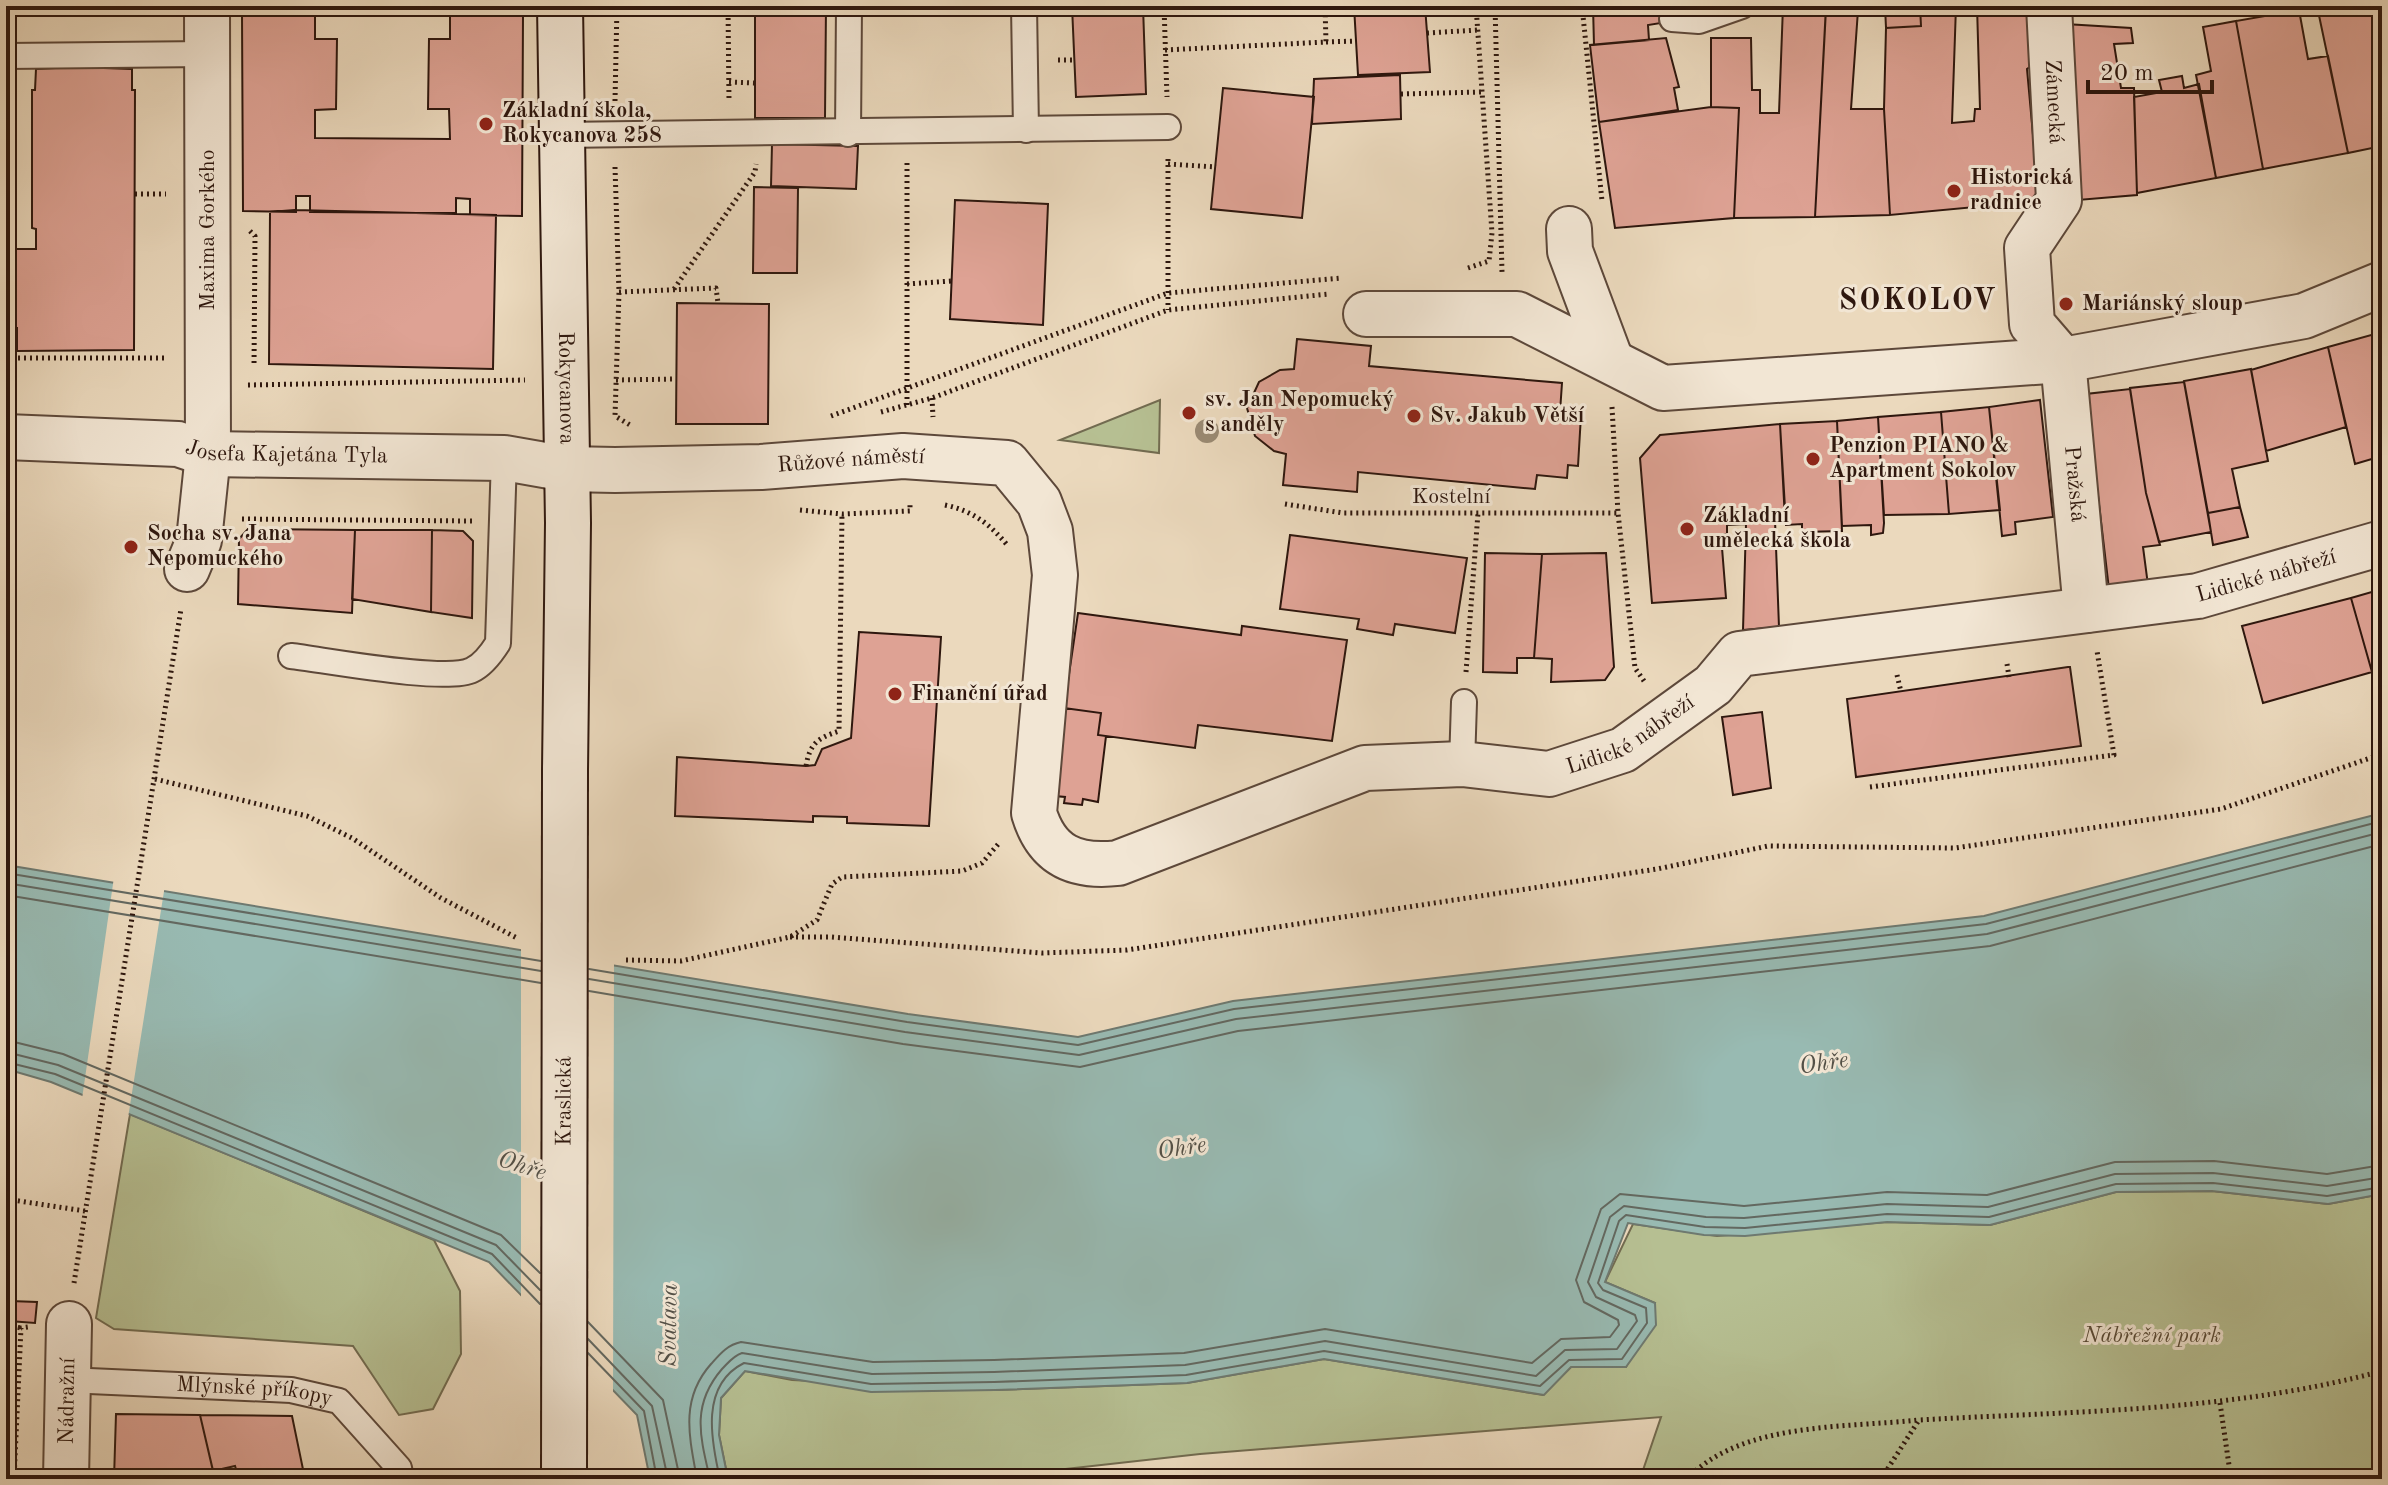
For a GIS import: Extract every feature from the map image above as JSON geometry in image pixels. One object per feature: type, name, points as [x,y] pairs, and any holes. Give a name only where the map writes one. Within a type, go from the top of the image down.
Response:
[{"type":"street","name":"Maxima Gorkého","points":[[193,554],[208,454],[207,6]]},
{"type":"street","name":"Rokycanova","points":[[560,6],[567,469],[565,770]]},
{"type":"street","name":"Zámecká","points":[[2049,6],[2059,200],[2027,248],[2032,324],[2063,360]]},
{"type":"street","points":[[1570,240],[1610,358]]},
{"type":"street","points":[[1350,295],[1517,314],[1610,358],[1663,388],[2063,360],[2304,316],[2382,284]]},
{"type":"street","name":"Pražská","points":[[2063,360],[2090,624]]},
{"type":"street","name":"Josefa Kajetána Tyla","points":[[6,437],[178,444],[208,454],[504,458],[567,469]]},
{"type":"street","name":"Růžové náměstí","points":[[567,469],[761,467],[903,456],[1007,463],[1039,502],[1050,531],[1055,575]]},
{"type":"street","name":"Lidické nábřeží","points":[[1055,575],[1034,813],[1041,837],[1068,859],[1090,867],[1118,863],[1365,768],[1462,764],[1549,774],[1623,750],[1713,685],[1739,654],[2090,624],[2382,543]]},
{"type":"street","name":"Kraslická","points":[[564,1479],[565,770]]},
{"type":"street","name":"Nádražní","points":[[66,1479],[69,1324]]},
{"type":"lane","points":[[848,134],[849,6]]},
{"type":"lane","points":[[1024,6],[1026,130]]},
{"type":"lane","points":[[1672,19],[1699,21],[1742,6]]},
{"type":"lane","points":[[6,56],[207,54]]},
{"type":"lane","points":[[561,135],[848,134],[1168,127]]},
{"type":"lane","points":[[291,656],[432,674],[470,672],[489,657],[498,643],[504,458]]},
{"type":"lane","points":[[1462,764],[1464,702]]},
{"type":"lane","name":"Mlýnské příkopy","points":[[67,1380],[291,1390],[339,1401],[399,1468],[401,1479]]},
{"type":"path","points":[[617,6],[614,135],[619,292],[616,380],[677,379]]},
{"type":"path","points":[[728,6],[730,134]]},
{"type":"path","points":[[1325,6],[1326,42]]},
{"type":"path","points":[[1459,269],[1489,261],[1492,233],[1476,6]]},
{"type":"path","points":[[1488,277],[1502,275],[1504,233],[1495,6]]},
{"type":"path","points":[[1570,240],[1605,229],[1582,6]]},
{"type":"path","points":[[1427,33],[1478,30]]},
{"type":"path","points":[[1165,50],[1356,41]]},
{"type":"path","points":[[729,82],[755,83]]},
{"type":"path","points":[[1401,94],[1482,92]]},
{"type":"path","points":[[908,133],[907,405],[1168,310],[1350,295]]},
{"type":"path","points":[[674,289],[755,172],[757,134]]},
{"type":"path","points":[[1168,164],[1216,167]]},
{"type":"path","points":[[135,194],[171,194]]},
{"type":"path","points":[[907,284],[952,281]]},
{"type":"path","points":[[619,292],[716,288],[718,303]]},
{"type":"path","points":[[845,409],[906,390],[1168,293],[1350,295]]},
{"type":"path","points":[[6,358],[171,358]]},
{"type":"path","points":[[1610,358],[1618,513],[1635,668],[1670,716]]},
{"type":"path","points":[[209,383],[254,386],[528,380]]},
{"type":"path","points":[[935,502],[969,510],[995,529],[1012,552]]},
{"type":"path","name":"Kostelní","points":[[1285,504],[1343,513],[1618,513]]},
{"type":"path","points":[[1464,702],[1478,513]]},
{"type":"path","points":[[806,766],[809,748],[820,738],[839,731],[842,514]]},
{"type":"path","points":[[69,1324],[193,554],[236,519],[503,521]]},
{"type":"path","points":[[1870,787],[2114,755],[2090,624]]},
{"type":"path","points":[[1897,670],[1901,692]]},
{"type":"path","points":[[626,960],[681,961],[790,937],[831,937],[1027,953],[1127,950],[1657,869],[1768,846],[1955,848],[2221,809],[2382,754]]},
{"type":"path","points":[[155,779],[307,816],[352,838],[441,898],[517,938]]},
{"type":"path","points":[[790,937],[817,920],[832,884],[842,877],[962,871],[982,863],[1001,841]]},
{"type":"path","points":[[6,1199],[85,1211]]},
{"type":"path","points":[[6,1325],[21,1328]]},
{"type":"path","points":[[1687,1479],[1704,1461],[1763,1435],[1919,1420],[2220,1403],[2340,1382],[2382,1371]]},
{"type":"path","points":[[2220,1403],[2231,1479]]},
{"type":"path","points":[[1881,1479],[1919,1420]]},
{"type":"green space","points":[[1160,400],[1159,453],[1060,440]]},
{"type":"green space","points":[[130,1114],[434,1240],[460,1291],[461,1354],[433,1409],[399,1415],[353,1346],[114,1329],[96,1318]]},
{"type":"green space","name":"Nábřežní park","points":[[2212,1191],[2328,1204],[2382,1194],[2382,1479],[1640,1479],[1661,1417],[1200,1454],[976,1479],[728,1479],[719,1435],[721,1398],[745,1371],[792,1380],[995,1390],[1187,1383],[1324,1359],[1543,1395],[1571,1367],[1626,1367],[1655,1303],[1605,1282],[1633,1224],[1717,1236],[1887,1222],[1990,1225],[2116,1192]]},
{"type":"water","points":[[2382,813],[2382,1194],[2328,1204],[2212,1191],[2116,1192],[1990,1225],[1887,1222],[1745,1236],[1704,1235],[1628,1223],[1605,1282],[1655,1303],[1656,1325],[1626,1367],[1571,1367],[1544,1395],[1324,1359],[1187,1383],[995,1390],[871,1392],[745,1371],[721,1398],[719,1435],[728,1479],[650,1479],[637,1415],[489,1262],[51,1082],[6,1069],[6,865],[908,1014],[1078,1037],[1233,1001],[1984,916]]},
{"type":"pier","points":[[114,877],[165,885],[128,1118],[82,1099]]},
{"type":"pier","points":[[521,945],[614,961],[613,1396],[521,1302]]},
{"type":"building","name":"Základní škola, Rokycanova 258","points":[[350,6],[350,12],[315,12],[315,39],[337,39],[336,109],[315,110],[315,138],[450,139],[449,109],[428,109],[429,39],[450,39],[450,12],[416,12],[416,6],[526,8],[523,15],[522,216],[470,215],[470,199],[456,198],[456,213],[310,212],[310,196],[296,196],[296,212],[243,211],[242,15],[238,9]]},
{"type":"building","points":[[755,6],[826,6],[825,118],[755,118]]},
{"type":"building","points":[[1072,6],[1143,6],[1146,94],[1076,97]]},
{"type":"building","points":[[1354,6],[1425,6],[1430,72],[1358,75]]},
{"type":"building","points":[[1593,6],[1659,6],[1661,23],[1648,25],[1649,40],[1594,45]]},
{"type":"building","points":[[1783,6],[1826,6],[1815,217],[1734,218],[1739,108],[1711,107],[1711,38],[1751,38],[1752,90],[1760,90],[1760,113],[1779,113]]},
{"type":"building","points":[[1885,6],[1920,6],[1921,26],[1886,28]]},
{"type":"building","points":[[1920,6],[1956,6],[1952,123],[1974,121],[1975,109],[1980,109],[1977,6],[2033,6],[2034,64],[2027,69],[2039,201],[1890,215],[1884,109],[1886,28],[1921,26]]},
{"type":"building","points":[[2078,6],[2130,6],[2130,14],[2078,15]]},
{"type":"building","points":[[2317,6],[2382,6],[2382,146],[2348,153]]},
{"type":"building","points":[[1826,9],[1858,10],[1851,109],[1884,109],[1890,215],[1815,217]]},
{"type":"building","points":[[2299,10],[2308,59],[2328,56],[2348,153],[2263,169],[2236,21]]},
{"type":"building","points":[[2236,21],[2263,169],[2216,178],[2196,75],[2211,71],[2203,27]]},
{"type":"building","points":[[2065,24],[2131,28],[2133,43],[2114,44],[2121,88],[2134,88],[2137,195],[2078,200]]},
{"type":"building","points":[[1666,38],[1679,87],[1674,88],[1678,110],[1599,122],[1590,45]]},
{"type":"building","points":[[36,69],[132,69],[132,90],[135,90],[134,350],[17,351],[17,328],[6,328],[6,249],[36,249],[36,229],[32,228],[32,90],[35,90]]},
{"type":"building","points":[[1400,75],[1401,119],[1312,124],[1314,79]]},
{"type":"building","points":[[2182,76],[2184,88],[2199,84],[2216,178],[2137,193],[2134,97],[2162,92],[2159,80]]},
{"type":"building","points":[[1223,88],[1314,97],[1302,218],[1211,209]]},
{"type":"building","points":[[1711,107],[1739,108],[1734,218],[1615,228],[1599,122]]},
{"type":"building","points":[[772,144],[858,146],[856,189],[771,186]]},
{"type":"building","points":[[754,187],[798,188],[797,273],[753,273]]},
{"type":"building","points":[[955,200],[1048,204],[1043,325],[950,319]]},
{"type":"building","points":[[270,212],[496,215],[493,369],[269,364]]},
{"type":"building","points":[[677,303],[769,304],[768,424],[676,424]]},
{"type":"building","points":[[2382,332],[2382,456],[2355,464],[2328,347]]},
{"type":"building","name":"Sv. Jakub Větší","points":[[1297,339],[1371,346],[1369,366],[1562,383],[1560,412],[1581,415],[1578,466],[1568,465],[1567,478],[1537,475],[1535,489],[1358,472],[1357,492],[1283,485],[1286,454],[1274,451],[1255,436],[1247,408],[1259,382],[1280,370],[1294,369]]},
{"type":"building","points":[[2328,347],[2346,427],[2266,451],[2251,370]]},
{"type":"building","points":[[2251,369],[2268,461],[2232,469],[2240,507],[2208,513],[2184,381]]},
{"type":"building","points":[[2184,382],[2211,532],[2159,542],[2146,493],[2130,388]]},
{"type":"building","points":[[2130,389],[2146,493],[2160,545],[2143,547],[2148,585],[2109,589],[2086,394]]},
{"type":"building","points":[[2040,400],[2053,517],[2015,522],[2016,534],[2002,536],[1989,407]]},
{"type":"building","points":[[1989,407],[2000,510],[1949,514],[1941,412]]},
{"type":"building","points":[[1941,412],[1949,514],[1884,515],[1878,417]]},
{"type":"building","points":[[1878,417],[1884,523],[1883,533],[1871,535],[1871,525],[1842,526],[1837,421]]},
{"type":"building","points":[[1837,421],[1842,531],[1802,532],[1802,524],[1786,525],[1780,424]]},
{"type":"building","name":"Základní umělecká škola","points":[[1780,424],[1785,520],[1775,520],[1779,627],[1743,630],[1746,524],[1727,525],[1727,534],[1721,535],[1726,598],[1652,603],[1640,458],[1660,435]]},
{"type":"building","points":[[2240,507],[2248,537],[2213,545],[2208,513]]},
{"type":"building","points":[[248,529],[355,530],[352,613],[238,604],[239,539]]},
{"type":"building","points":[[355,530],[432,530],[431,612],[352,599]]},
{"type":"building","points":[[432,530],[463,531],[473,541],[472,618],[431,612]]},
{"type":"building","points":[[1290,535],[1467,558],[1455,633],[1395,624],[1393,635],[1357,629],[1359,619],[1280,609]]},
{"type":"building","points":[[1485,553],[1542,554],[1534,658],[1517,658],[1517,673],[1483,672]]},
{"type":"building","points":[[1606,553],[1614,667],[1605,680],[1551,682],[1552,659],[1534,658],[1542,554]]},
{"type":"building","points":[[2382,589],[2382,669],[2372,672],[2351,598]]},
{"type":"building","points":[[2351,598],[2372,672],[2263,703],[2242,626]]},
{"type":"building","points":[[1078,613],[1241,635],[1242,626],[1347,640],[1332,741],[1198,725],[1195,748],[1098,735],[1101,713],[1064,708]]},
{"type":"building","name":"Finanční úřad","points":[[859,632],[941,637],[929,826],[847,823],[847,817],[813,816],[813,822],[675,816],[677,757],[806,766],[815,765],[822,749],[851,738]]},
{"type":"building","points":[[2070,667],[2081,746],[1856,777],[1847,699]]},
{"type":"building","points":[[1064,708],[1101,713],[1098,735],[1106,736],[1098,802],[1083,799],[1082,805],[1064,803],[1065,797],[1055,796]]},
{"type":"building","points":[[1762,712],[1771,788],[1733,795],[1722,717]]},
{"type":"building","points":[[10,1301],[37,1302],[35,1323],[9,1321]]},
{"type":"building","points":[[116,1414],[200,1415],[215,1479],[114,1479]]},
{"type":"building","points":[[200,1415],[292,1416],[305,1479],[239,1479],[235,1466],[213,1471]]},
{"type":"place","name":"Základní škola, Rokycanova 258","points":[[486,124]]},
{"type":"place","name":"Historická radnice","points":[[1954,191]]},
{"type":"place","name":"Mariánský sloup","points":[[2066,304]]},
{"type":"place","name":"sv. Jan Nepomucký s anděly","points":[[1189,413]]},
{"type":"place","name":"Sv. Jakub Větší","points":[[1414,416]]},
{"type":"place","name":"Penzion PIANO & Apartment Sokolov","points":[[1813,459]]},
{"type":"place","name":"Základní umělecká škola","points":[[1687,529]]},
{"type":"place","name":"Socha sv. Jana Nepomuckého","points":[[131,547]]},
{"type":"place","name":"Finanční úřad","points":[[895,694]]},
{"type":"district","name":"SOKOLOV","points":[[1918,301]]},
{"type":"water label","name":"Ohře","points":[[1824,1064]]},
{"type":"water label","name":"Ohře","points":[[1182,1149]]},
{"type":"water label","name":"Ohře","points":[[522,1167]]},
{"type":"water label","name":"Svatava","points":[[670,1325]]}]
